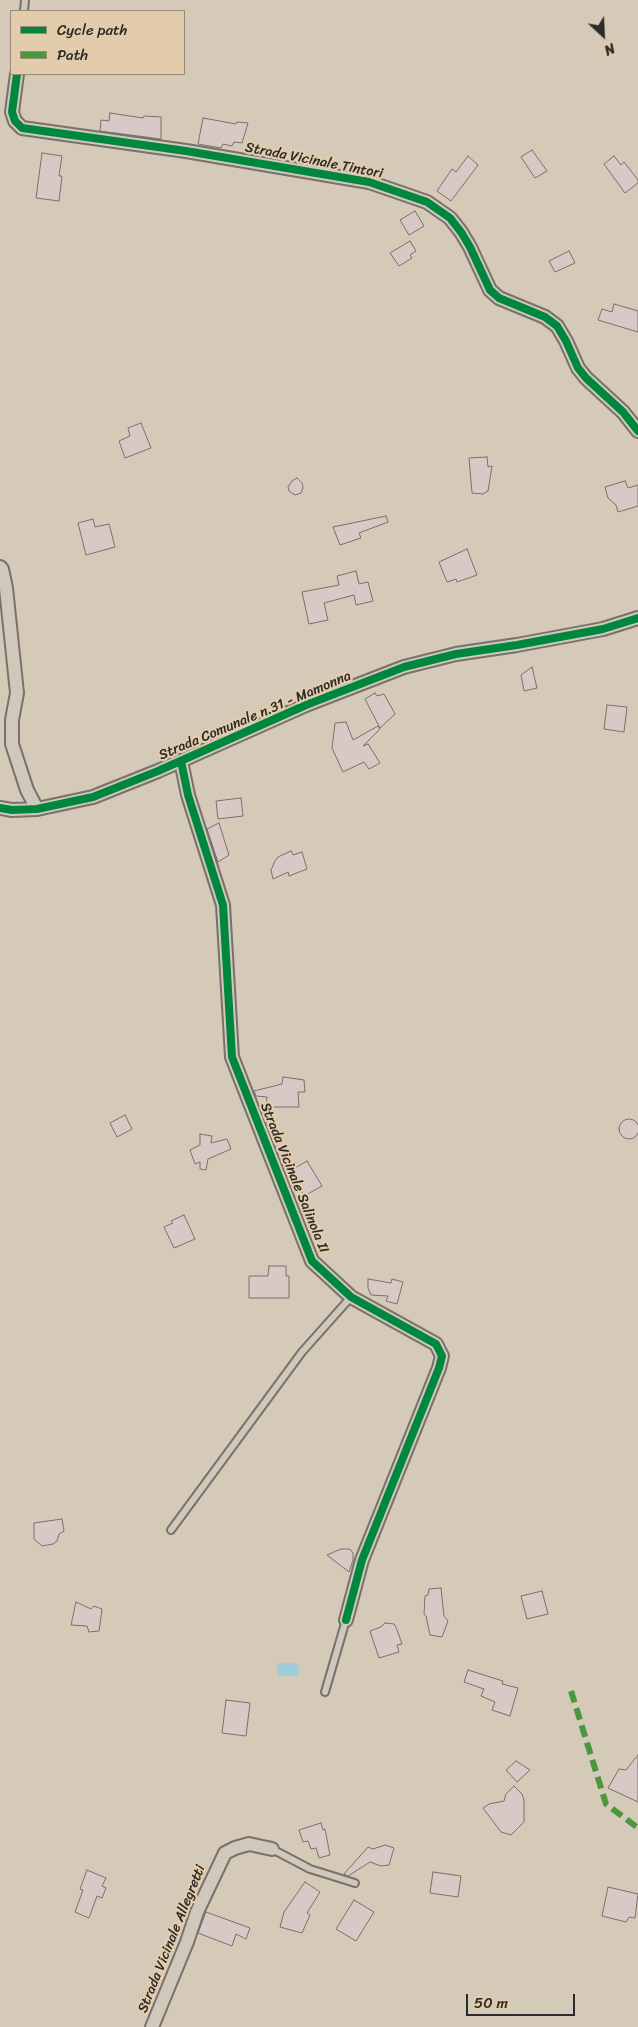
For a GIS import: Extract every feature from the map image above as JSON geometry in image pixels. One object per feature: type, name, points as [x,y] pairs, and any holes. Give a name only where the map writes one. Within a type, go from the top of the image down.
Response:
[{"type":"street","name":"Strada Vicinale Tintori","points":[[17,75],[12,112],[15,121],[22,128],[186,151],[369,182],[428,202],[450,218],[461,232],[490,290],[499,298],[545,317],[557,326],[578,368],[586,378],[623,412],[638,431]]},
{"type":"street","points":[[0,567],[6,588],[17,693],[12,720],[12,744],[27,790],[37,809]]},
{"type":"street","name":"Strada Comunale n.31 - Mamonna","points":[[0,808],[12,810],[37,809],[93,797],[181,761],[306,705],[404,667],[456,654],[603,629],[638,618]]},
{"type":"street","name":"Strada Vicinale Salinola II","points":[[181,761],[188,795],[223,905],[232,1057],[312,1260],[351,1298],[436,1344],[442,1356],[439,1368],[362,1560],[346,1620]]},
{"type":"street","name":"Strada Vicinale Allegretti","points":[[152,2027],[187,1942],[196,1912],[225,1853],[250,1844],[272,1850]]},
{"type":"lane","points":[[170,1530],[302,1352],[351,1298]]},
{"type":"lane","name":"Strada Vicinale Salinola II","points":[[325,1692],[346,1620]]},
{"type":"lane","name":"Strada Vicinale Allegretti","points":[[272,1850],[310,1869],[355,1883]]},
{"type":"water","points":[[277,1663],[298,1663],[299,1676],[277,1676]]},
{"type":"building","points":[[110,113],[143,118],[144,116],[161,117],[161,139],[100,131],[101,120],[109,121]]},
{"type":"building","points":[[203,118],[236,124],[237,122],[248,123],[242,143],[234,142],[232,146],[223,144],[221,148],[198,144]]},
{"type":"building","points":[[532,150],[547,171],[535,178],[521,157]]},
{"type":"building","points":[[42,153],[62,156],[59,176],[62,176],[59,201],[36,198]]},
{"type":"building","points":[[468,156],[478,165],[451,201],[437,191],[452,169],[456,172]]},
{"type":"building","points":[[614,156],[621,165],[624,162],[638,180],[638,183],[625,193],[604,164]]},
{"type":"building","points":[[415,211],[424,226],[409,235],[400,220]]},
{"type":"building","points":[[410,241],[416,251],[410,255],[412,258],[399,266],[390,253]]},
{"type":"building","points":[[569,251],[575,263],[555,272],[549,261]]},
{"type":"building","points":[[614,304],[638,311],[638,332],[598,320],[602,309],[612,312]]},
{"type":"building","points":[[141,423],[151,448],[125,458],[119,441],[130,436],[128,428]]},
{"type":"building","points":[[487,457],[488,467],[492,466],[488,491],[483,494],[472,493],[469,458]]},
{"type":"building","points":[[297,478],[302,483],[303,488],[301,493],[295,495],[289,491],[288,487]]},
{"type":"building","points":[[625,481],[628,488],[638,485],[638,506],[618,512],[616,505],[608,498],[605,487]]},
{"type":"building","points":[[386,516],[388,522],[359,533],[361,538],[340,545],[333,527]]},
{"type":"building","points":[[93,519],[95,527],[109,524],[115,547],[86,555],[78,523]]},
{"type":"building","points":[[467,549],[477,575],[457,582],[456,579],[447,582],[439,562]]},
{"type":"building","points":[[356,571],[359,584],[368,582],[373,601],[356,605],[354,595],[324,603],[328,620],[309,624],[302,592],[339,585],[337,576]]},
{"type":"building","points":[[532,667],[537,688],[524,691],[521,675]]},
{"type":"building","points":[[375,693],[377,696],[384,694],[395,714],[380,728],[365,699]]},
{"type":"building","points":[[607,705],[627,707],[624,732],[604,729]]},
{"type":"building","points":[[346,722],[353,740],[378,726],[380,729],[363,746],[368,744],[380,763],[369,769],[364,762],[343,772],[332,748],[335,723]]},
{"type":"building","points":[[241,798],[243,816],[218,819],[216,801]]},
{"type":"building","points":[[219,823],[229,855],[218,862],[207,829]]},
{"type":"building","points":[[291,851],[293,855],[302,852],[307,869],[289,876],[288,872],[273,879],[271,870],[275,861],[278,857]]},
{"type":"building","points":[[283,1077],[304,1080],[305,1092],[298,1092],[299,1107],[266,1107],[267,1097],[256,1096],[254,1091],[282,1084]]},
{"type":"building","points":[[125,1115],[132,1129],[117,1137],[110,1123]]},
{"type":"building","points":[[629,1119],[636,1122],[639,1129],[636,1136],[629,1139],[622,1136],[619,1129],[622,1122]]},
{"type":"building","points":[[200,1134],[212,1136],[211,1143],[227,1139],[231,1149],[208,1159],[206,1170],[200,1169],[200,1162],[195,1164],[190,1150],[200,1145]]},
{"type":"building","points":[[307,1161],[322,1186],[304,1196],[290,1171]]},
{"type":"building","points":[[184,1215],[195,1239],[174,1248],[164,1227],[173,1223],[171,1221]]},
{"type":"building","points":[[269,1266],[286,1266],[286,1276],[289,1276],[289,1298],[249,1298],[249,1276],[268,1276]]},
{"type":"building","points":[[368,1279],[391,1283],[392,1279],[403,1282],[397,1304],[386,1301],[388,1296],[371,1295],[368,1288]]},
{"type":"building","points":[[62,1519],[64,1531],[59,1534],[57,1541],[53,1544],[42,1546],[34,1539],[34,1523]]},
{"type":"building","points":[[341,1549],[350,1549],[353,1553],[349,1572],[327,1555]]},
{"type":"building","points":[[441,1588],[444,1616],[448,1621],[442,1637],[430,1635],[424,1614],[425,1596],[428,1595],[429,1589]]},
{"type":"building","points":[[542,1591],[548,1614],[527,1619],[521,1596]]},
{"type":"building","points":[[76,1602],[91,1609],[94,1606],[102,1609],[99,1631],[89,1632],[87,1626],[71,1625]]},
{"type":"building","points":[[385,1623],[394,1624],[402,1644],[397,1645],[399,1652],[379,1658],[370,1631],[381,1627]]},
{"type":"building","points":[[468,1670],[503,1681],[502,1684],[518,1688],[510,1716],[492,1710],[495,1702],[481,1696],[484,1689],[464,1682]]},
{"type":"building","points":[[226,1700],[250,1703],[246,1736],[222,1733]]},
{"type":"building","points":[[638,1755],[638,1802],[608,1788],[619,1769],[626,1770]]},
{"type":"building","points":[[516,1761],[530,1770],[517,1782],[506,1770]]},
{"type":"building","points":[[514,1786],[522,1794],[524,1800],[524,1822],[511,1835],[501,1832],[483,1808],[489,1804],[504,1801],[506,1794]]},
{"type":"building","points":[[321,1823],[323,1830],[325,1829],[330,1855],[319,1858],[316,1848],[311,1849],[308,1841],[303,1842],[299,1830]]},
{"type":"building","points":[[385,1845],[394,1848],[389,1865],[381,1866],[370,1862],[348,1876],[344,1874],[368,1847],[373,1849]]},
{"type":"building","points":[[87,1870],[106,1878],[102,1886],[106,1888],[102,1898],[97,1896],[89,1918],[75,1912],[83,1890],[80,1889]]},
{"type":"building","points":[[433,1872],[461,1876],[458,1897],[430,1893]]},
{"type":"building","points":[[305,1882],[320,1892],[307,1913],[310,1915],[302,1933],[280,1927],[284,1912]]},
{"type":"building","points":[[608,1887],[638,1894],[635,1918],[629,1917],[626,1922],[602,1916]]},
{"type":"building","points":[[354,1900],[374,1912],[356,1941],[336,1929]]},
{"type":"building","points":[[206,1912],[250,1928],[246,1939],[236,1934],[232,1946],[198,1933]]},
{"type":"marked path","points":[[571,1691],[606,1804],[638,1828]]},
{"type":"cycle path","points":[[17,75],[12,112],[15,121],[22,128],[186,151],[369,182],[427,202],[450,218],[461,232],[490,290],[499,298],[545,317],[557,326],[578,368],[586,378],[623,412],[638,431]]},
{"type":"cycle path","points":[[0,808],[12,810],[37,809],[93,797],[158,771],[306,705],[404,667],[456,654],[603,629],[638,618]]},
{"type":"cycle path","points":[[181,761],[188,795],[223,905],[232,1057],[312,1261],[351,1297],[436,1344],[442,1356],[439,1368],[362,1560],[346,1620]]}]
